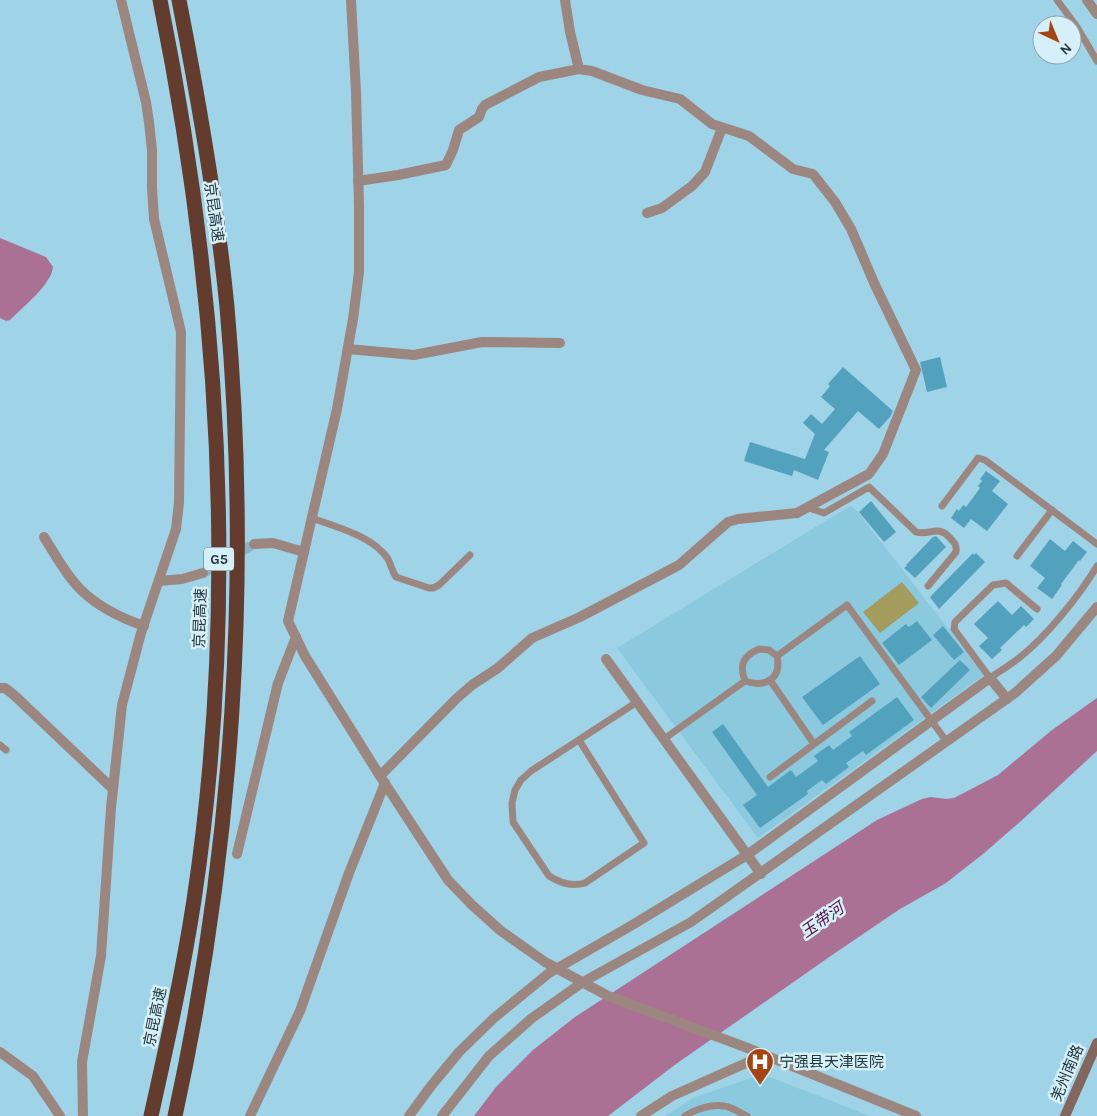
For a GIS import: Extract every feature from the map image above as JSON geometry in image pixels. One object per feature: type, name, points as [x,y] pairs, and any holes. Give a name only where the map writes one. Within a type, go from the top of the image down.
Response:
[{"type":"highway","name":"京昆高速","points":[[151,1116],[181,980],[204,824],[213,718],[219,553],[214,395],[201,248],[178,92],[160,0]]},
{"type":"highway","name":"京昆高速","points":[[175,1116],[201,979],[222,826],[232,710],[238,554],[233,394],[220,246],[205,142],[179,0]]},
{"type":"main road","name":"羌州南路","points":[[1066,1116],[1097,1042]]},
{"type":"street","points":[[83,1116],[82,1062],[101,956],[113,789],[122,705],[144,626],[176,529],[178,512],[181,332],[154,219],[152,150],[146,102],[121,0]]},
{"type":"street","points":[[352,0],[356,92],[359,272],[337,409],[288,621],[305,656],[448,880],[501,931],[557,968],[608,996],[745,1047],[916,1116]]},
{"type":"street","points":[[565,0],[579,69]]},
{"type":"street","points":[[1087,0],[1097,14]]},
{"type":"street","points":[[250,1116],[300,1012],[382,779],[456,699],[498,668],[532,638],[580,617],[679,565],[728,522],[738,519],[794,514],[809,508],[869,474],[883,454],[916,370],[875,285],[851,229],[835,202],[818,179],[813,174],[793,169],[748,136],[708,122],[680,99],[642,90],[579,69],[539,77],[485,105],[479,117],[459,130],[446,165],[358,181]]},
{"type":"street","points":[[647,213],[662,208],[692,186],[705,172],[722,128]]},
{"type":"street","points":[[348,349],[414,355],[482,342],[560,343]]},
{"type":"street","points":[[44,537],[80,589],[126,620],[144,626]]},
{"type":"street","points":[[254,544],[273,543],[304,552]]},
{"type":"street","points":[[159,581],[182,579],[203,573]]},
{"type":"street","points":[[442,1116],[489,1056],[509,1036],[532,1018],[583,982],[691,922],[1007,699],[1056,656],[1097,606]]},
{"type":"street","points":[[237,854],[278,683],[296,637]]},
{"type":"street","points":[[606,658],[761,874]]},
{"type":"street","points":[[409,1116],[459,1052],[494,1018],[549,973],[747,855],[990,678],[1007,699]]},
{"type":"street","points":[[0,688],[5,688],[14,695],[113,789]]},
{"type":"street","points":[[0,1052],[33,1076],[60,1116]]},
{"type":"street","points":[[641,1116],[672,1096],[764,1055]]},
{"type":"lane","points":[[1057,0],[1077,27],[1097,61]]},
{"type":"lane","points":[[942,506],[978,458],[985,460],[1097,544]]},
{"type":"lane","points":[[809,508],[824,513],[869,487],[916,532],[938,530],[946,533],[955,544],[956,552],[928,586]]},
{"type":"lane","points":[[1017,556],[1052,510]]},
{"type":"lane","points":[[312,518],[354,533],[380,550],[388,559],[396,577],[429,588],[440,585],[470,555]]},
{"type":"lane","points":[[1037,609],[1006,583],[992,585],[954,622],[954,629],[990,678],[1020,657],[1039,639],[1073,599],[1097,566]]},
{"type":"lane","points":[[777,656],[847,604],[947,742]]},
{"type":"lane","points":[[758,649],[769,650],[777,656],[779,664],[776,673],[770,680],[762,684],[745,681],[741,671],[743,661],[749,653],[758,649]]},
{"type":"lane","points":[[770,680],[814,744]]},
{"type":"lane","points":[[664,739],[745,681]]},
{"type":"lane","points":[[770,777],[872,701]]},
{"type":"lane","points":[[579,740],[644,843],[585,883],[574,886],[556,880],[544,870],[513,822],[512,803],[515,790],[521,780],[531,771],[637,702]]},
{"type":"lane","points":[[685,1116],[692,1111],[725,1106],[747,1116]]},
{"type":"shaded area","points":[[850,506],[857,511],[984,675],[758,838],[617,648]]},
{"type":"shaded area","points":[[902,582],[919,603],[880,633],[863,612]]},
{"type":"shaded area","name":"宁强县天津医院","points":[[762,1074],[870,1116],[665,1116],[693,1098]]},
{"type":"water","points":[[0,238],[46,257],[53,267],[42,288],[10,320],[6,321],[0,318]]},
{"type":"water","name":"玉带河","points":[[1097,698],[1097,751],[983,854],[946,883],[900,909],[676,1064],[608,1116],[474,1116],[496,1087],[533,1050],[575,1017],[877,820],[922,799],[931,797],[954,798],[998,775],[1052,730]]},
{"type":"building","points":[[940,357],[947,387],[927,392],[920,362]]},
{"type":"building","points":[[843,367],[893,411],[879,429],[858,411],[824,450],[829,452],[818,480],[794,470],[792,476],[744,461],[750,442],[805,459],[815,434],[803,423],[811,414],[822,424],[835,409],[821,397],[830,386],[828,384]]},
{"type":"building","points":[[986,471],[1000,481],[992,491],[1008,504],[987,531],[971,519],[964,528],[951,518],[957,509],[959,511],[963,505],[966,507],[980,488],[978,486],[982,481],[980,479]]},
{"type":"building","points":[[871,501],[896,532],[884,542],[859,512]]},
{"type":"building","points":[[936,536],[946,547],[915,578],[904,568]]},
{"type":"building","points":[[1050,539],[1065,551],[1073,541],[1087,552],[1061,584],[1052,599],[1037,588],[1045,578],[1030,566]]},
{"type":"building","points":[[973,553],[974,555],[976,553],[985,562],[939,609],[930,597]]},
{"type":"building","points":[[998,601],[1012,615],[1021,606],[1034,619],[1026,627],[1024,625],[1000,648],[1002,650],[992,659],[979,646],[988,638],[974,624]]},
{"type":"building","points":[[917,621],[932,640],[899,665],[882,643],[906,624],[909,627]]},
{"type":"building","points":[[943,626],[964,652],[954,660],[933,635]]},
{"type":"building","points":[[860,656],[880,684],[823,725],[802,697]]},
{"type":"building","points":[[960,660],[970,670],[931,708],[921,697]]},
{"type":"building","points":[[897,697],[914,720],[866,755],[863,751],[846,763],[849,767],[826,784],[822,780],[807,791],[808,794],[760,828],[743,805],[757,795],[712,732],[723,724],[768,787],[791,770],[796,777],[818,761],[814,756],[829,745],[833,750],[852,736],[849,732]]},
{"type":"tunnel","points":[[203,573],[254,544]]},
{"type":"place","name":"宁强县天津医院","points":[[760,1086]]}]
